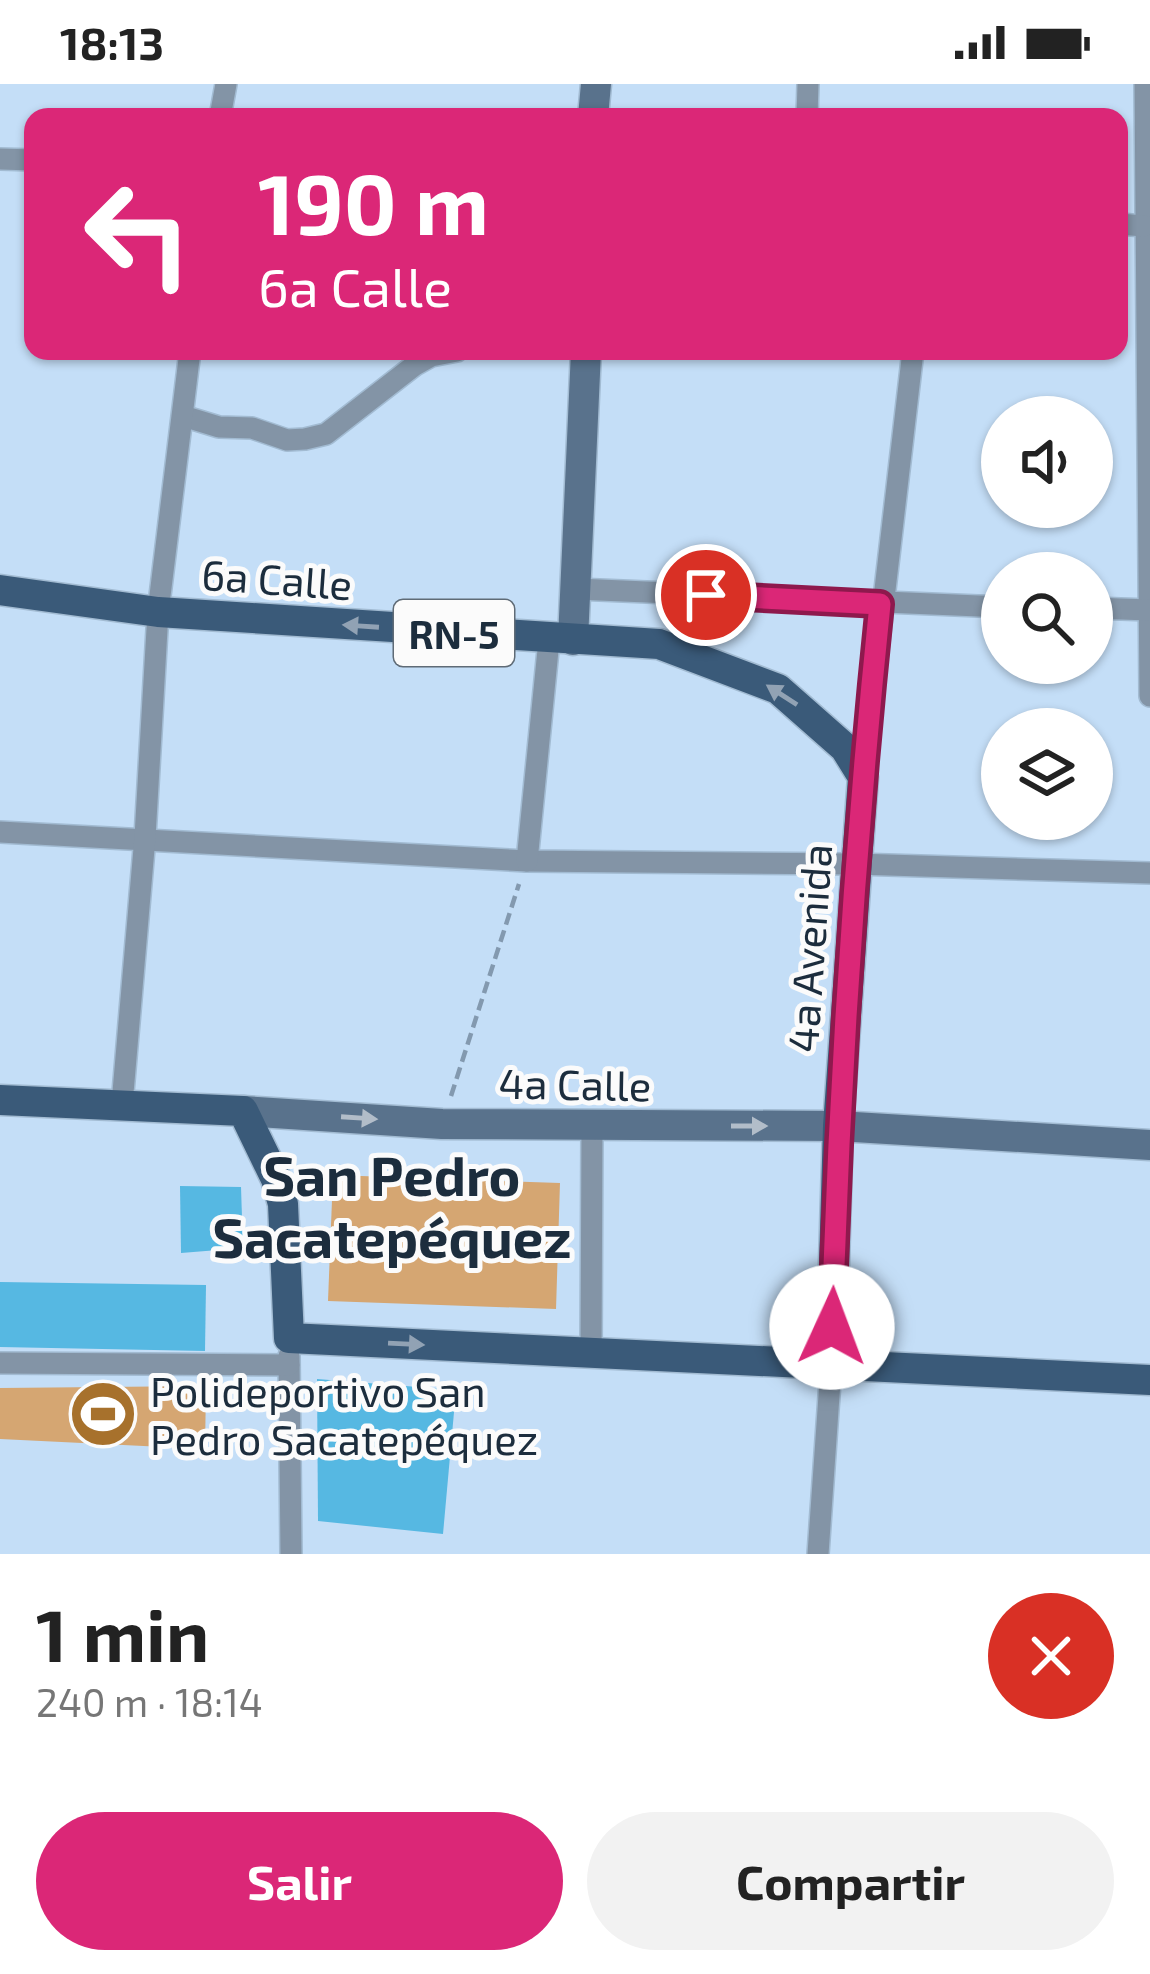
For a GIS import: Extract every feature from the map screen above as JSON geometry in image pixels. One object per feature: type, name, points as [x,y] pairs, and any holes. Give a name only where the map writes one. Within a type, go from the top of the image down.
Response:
[{"type":"main road","points":[[561,640],[576,589],[586,360]]},
{"type":"main road","name":"6a Calle","points":[[0,590],[158,612],[659,644],[778,689],[845,748],[863,777]]},
{"type":"main road","name":"4a Avenida","points":[[831,1367],[838,1126],[863,777]]},
{"type":"main road","name":"4a Calle","points":[[0,1100],[442,1124],[838,1126],[1150,1145]]},
{"type":"main road","points":[[243,1111],[284,1204],[289,1351],[591,1355],[1150,1380]]},
{"type":"street","points":[[1145,84],[1150,696]]},
{"type":"street","points":[[1128,225],[1144,226]]},
{"type":"street","points":[[122,1104],[158,612],[189,360]]},
{"type":"street","points":[[183,416],[219,428],[253,428],[287,440],[326,434],[423,360]]},
{"type":"street","name":"4a Avenida","points":[[863,777],[912,360]]},
{"type":"street","points":[[576,589],[981,606]]},
{"type":"street","points":[[1113,609],[1149,610]]},
{"type":"street","points":[[527,861],[561,640]]},
{"type":"street","points":[[0,832],[527,861],[1150,873]]},
{"type":"street","points":[[591,1355],[592,1126]]},
{"type":"street","points":[[0,1364],[289,1351],[291,1554]]},
{"type":"street","name":"4a Avenida","points":[[818,1554],[831,1367]]},
{"type":"path","points":[[442,1124],[527,861]]},
{"type":"shaded area","points":[[333,1175],[560,1183],[556,1309],[328,1301]]},
{"type":"shaded area","name":"Polideportivo San Pedro Sacatepéquez","points":[[206,1386],[205,1449],[0,1439],[0,1388]]},
{"type":"building","points":[[180,1186],[241,1187],[243,1248],[181,1253]]},
{"type":"building","points":[[0,1282],[206,1285],[205,1351],[0,1347]]},
{"type":"building","points":[[317,1379],[456,1390],[443,1534],[318,1521]]},
{"type":"place","name":"Polideportivo San Pedro Sacatepéquez","points":[[103,1414]]},
{"type":"district","name":"San Pedro Sacatepéquez","points":[[392,1205]]},
{"type":"route","points":[[706,595],[880,604],[838,1126],[832,1327]]}]
